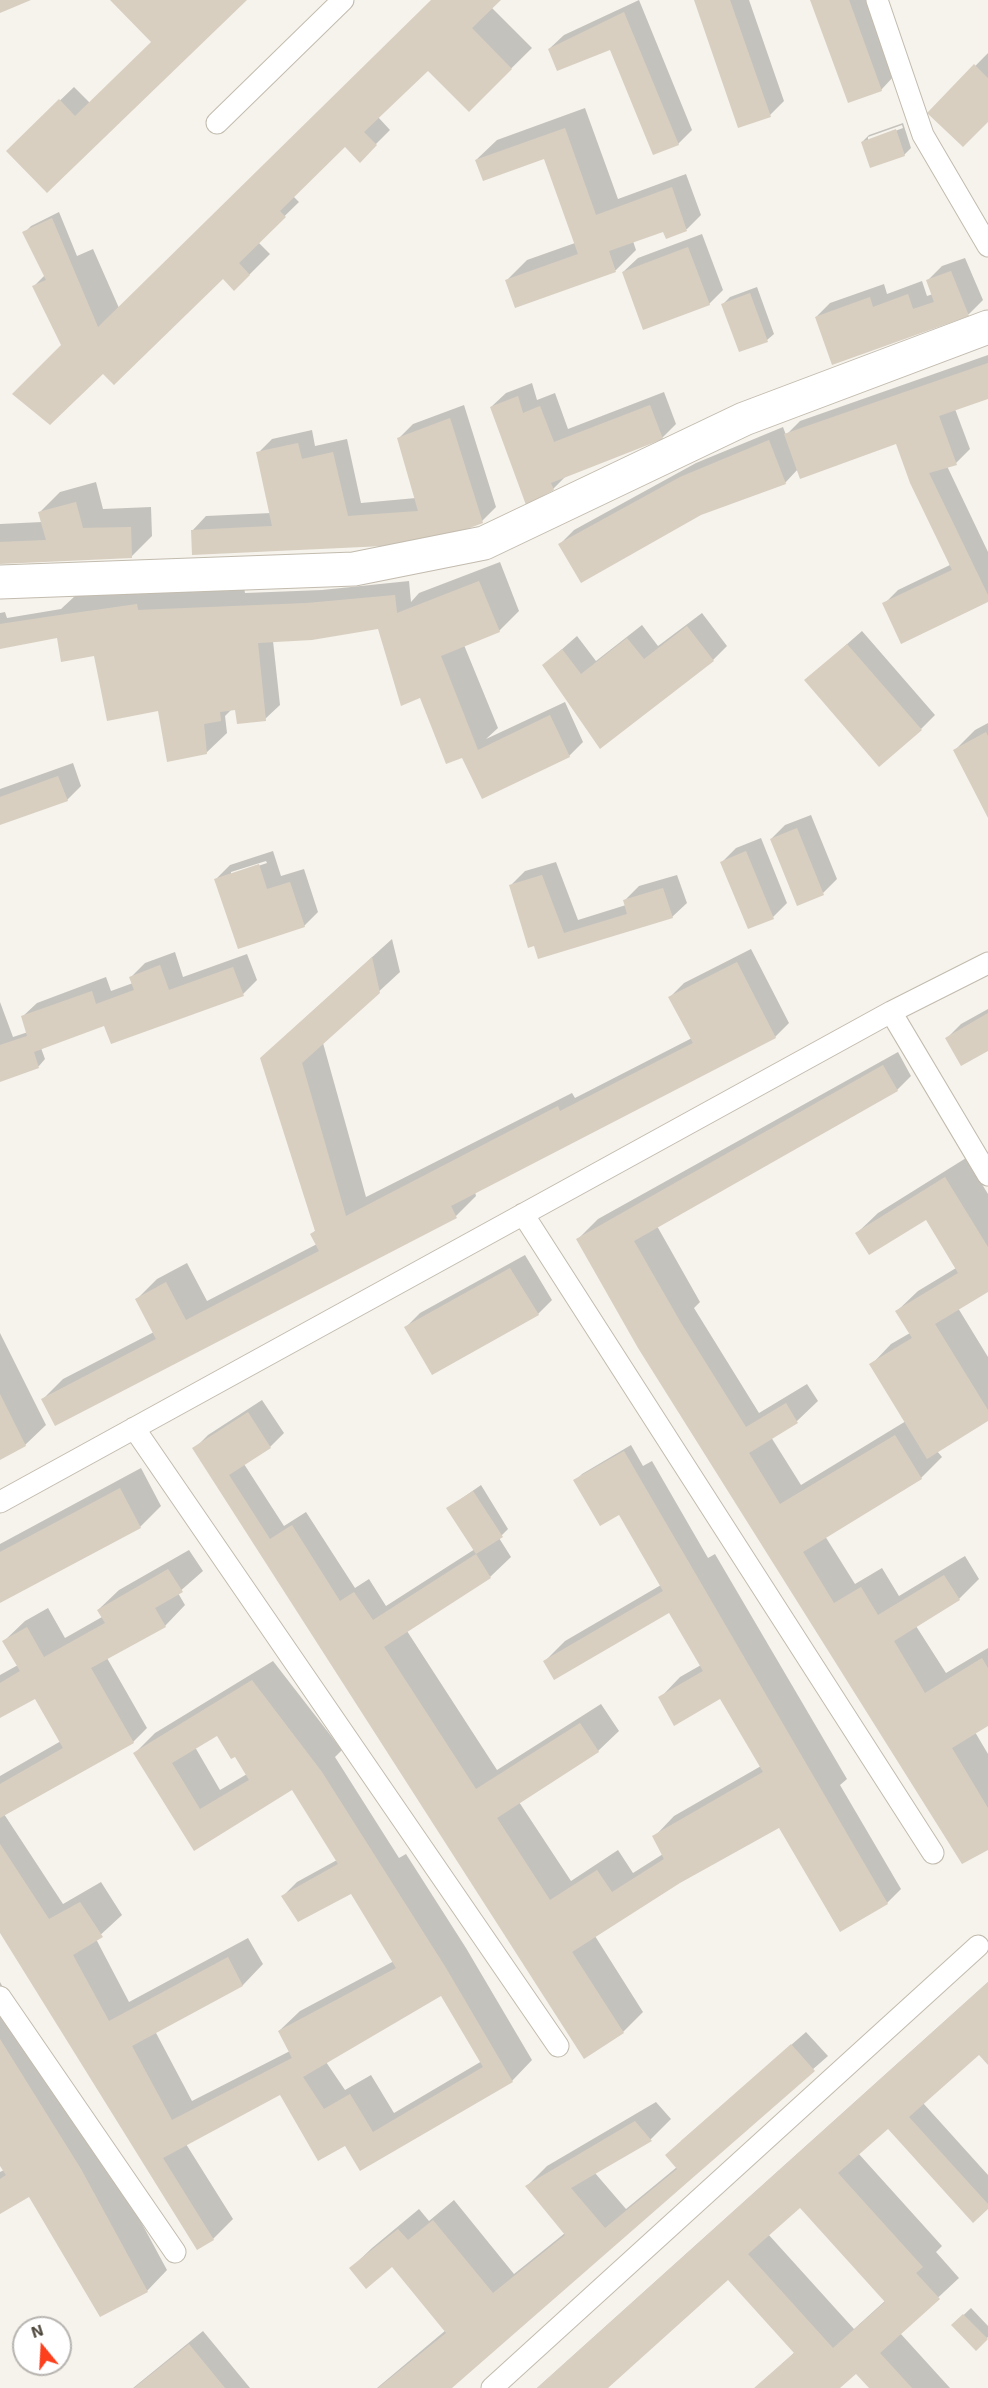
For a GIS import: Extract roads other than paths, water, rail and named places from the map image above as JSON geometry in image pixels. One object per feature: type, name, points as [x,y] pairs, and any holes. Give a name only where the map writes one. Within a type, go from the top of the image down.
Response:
[{"type":"street","points":[[0,582],[354,569],[484,543],[744,418],[988,327]]},
{"type":"lane","points":[[217,123],[343,0]]},
{"type":"lane","points":[[877,0],[923,135],[988,246]]},
{"type":"lane","points":[[0,1502],[891,1011],[988,963]]},
{"type":"lane","points":[[891,1011],[988,1175]]},
{"type":"lane","points":[[523,1214],[933,1853]]},
{"type":"lane","points":[[134,1428],[558,2046]]},
{"type":"lane","points":[[492,2388],[978,1946]]},
{"type":"lane","points":[[0,1997],[175,2252]]}]
